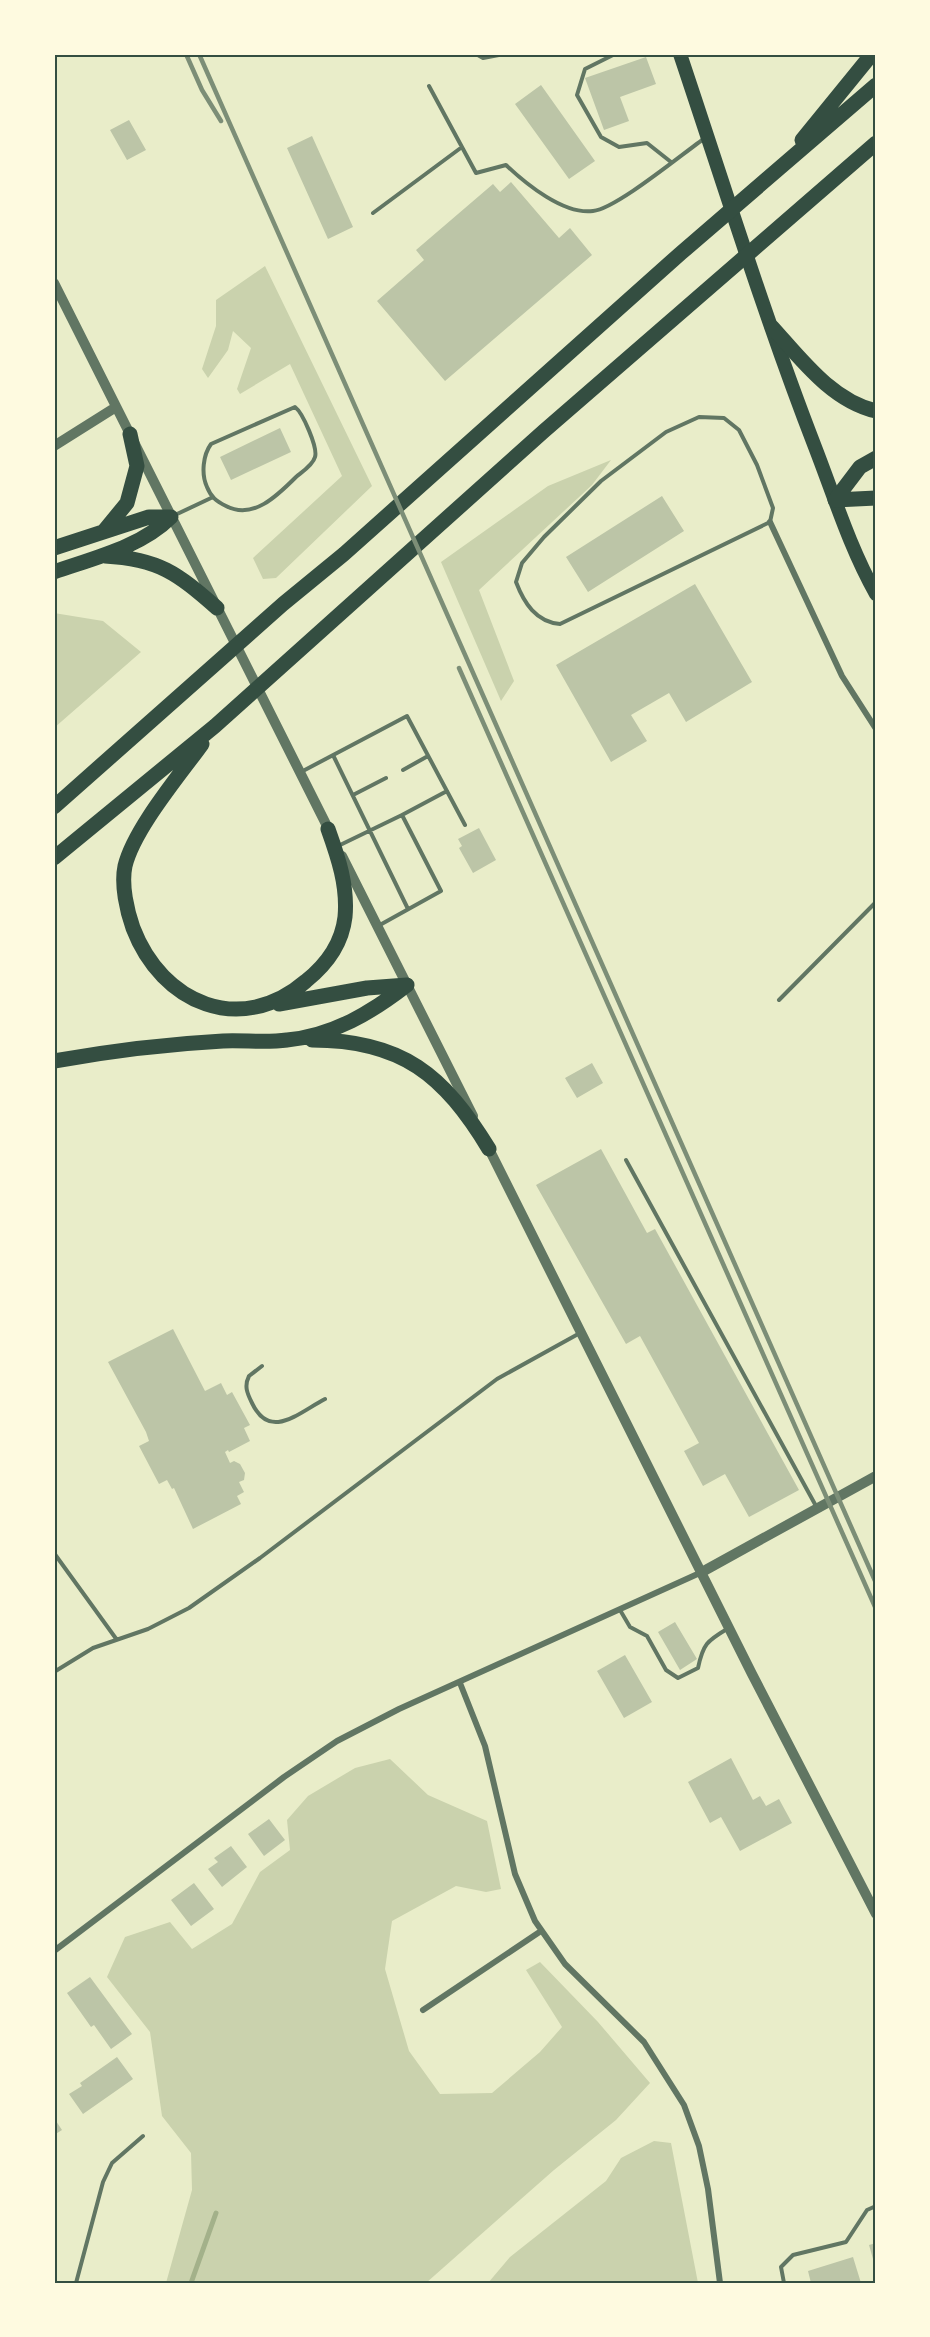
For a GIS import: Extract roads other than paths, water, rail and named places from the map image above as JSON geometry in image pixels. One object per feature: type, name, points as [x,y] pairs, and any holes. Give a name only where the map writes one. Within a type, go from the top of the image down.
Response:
[{"type":"highway","points":[[680,54],[772,327],[835,501],[865,574],[876,594]]},
{"type":"highway","points":[[775,172],[872,54]]},
{"type":"highway","points":[[54,807],[283,604],[344,554],[454,457],[681,253],[876,85]]},
{"type":"highway","points":[[54,858],[215,726],[693,301],[876,143]]},
{"type":"highway","points":[[772,327],[827,386],[866,409],[876,411]]},
{"type":"highway","points":[[103,532],[127,502],[137,466],[130,434]]},
{"type":"highway","points":[[835,501],[860,467],[876,458]]},
{"type":"highway","points":[[835,501],[876,498]]},
{"type":"highway","points":[[54,548],[149,517],[171,517]]},
{"type":"highway","points":[[54,572],[102,556],[156,532],[171,517]]},
{"type":"highway","points":[[102,556],[134,558],[156,564],[190,585],[217,608]]},
{"type":"highway","points":[[215,726],[142,827],[125,867],[126,909],[141,949],[169,982],[197,1002],[231,1011],[367,988],[407,985]]},
{"type":"highway","points":[[54,797],[144,727]]},
{"type":"highway","points":[[265,1006],[285,997],[322,968],[337,944],[345,917],[342,871],[328,829]]},
{"type":"highway","points":[[294,1039],[336,1028],[376,1009],[407,985]]},
{"type":"highway","points":[[54,1061],[103,1052],[223,1041],[344,1040],[391,1052],[432,1076],[471,1119],[489,1149]]},
{"type":"street","points":[[54,283],[729,1628],[876,1914]]},
{"type":"street","points":[[54,446],[116,407]]},
{"type":"street","points":[[770,522],[842,676],[876,729]]},
{"type":"street","points":[[54,1951],[284,1777],[337,1741],[399,1709],[702,1572],[876,1476]]},
{"type":"street","points":[[460,1683],[485,1746],[515,1874],[541,1931],[565,1964],[644,2042],[677,2091],[699,2146],[711,2204],[720,2283]]},
{"type":"street","points":[[423,2010],[541,1931]]},
{"type":"lane","points":[[477,54],[483,58],[504,54]]},
{"type":"lane","points":[[613,55],[585,69],[577,95],[601,137],[620,147],[647,143],[671,162]]},
{"type":"lane","points":[[429,86],[476,173],[506,165],[521,179],[561,206],[593,211],[614,202],[708,136]]},
{"type":"lane","points":[[373,213],[462,147]]},
{"type":"lane","points":[[295,407],[298,409],[315,450],[314,460],[272,498],[250,510],[240,512],[212,498],[205,484],[204,462],[204,453],[211,444],[295,407]]},
{"type":"lane","points":[[699,417],[724,418],[739,430],[757,465],[773,508],[770,522],[560,624],[547,623],[535,614],[521,596],[516,582],[522,563],[544,537],[601,482],[666,432],[699,417]]},
{"type":"lane","points":[[171,517],[212,498]]},
{"type":"lane","points":[[300,772],[407,716],[465,825]]},
{"type":"lane","points":[[333,755],[408,909]]},
{"type":"lane","points":[[403,770],[429,756]]},
{"type":"lane","points":[[352,795],[386,778]]},
{"type":"lane","points":[[338,847],[447,791]]},
{"type":"lane","points":[[378,927],[441,891],[402,815]]},
{"type":"lane","points":[[779,1000],[876,902]]},
{"type":"lane","points":[[626,1160],[818,1509]]},
{"type":"lane","points":[[54,1672],[93,1648],[148,1629],[189,1608],[260,1558],[497,1379],[581,1333]]},
{"type":"lane","points":[[262,1366],[249,1376],[246,1389],[258,1415],[265,1421],[278,1423],[325,1399]]},
{"type":"lane","points":[[54,1553],[117,1640]]},
{"type":"lane","points":[[620,1610],[630,1627],[647,1636],[666,1670],[678,1678],[698,1668],[702,1650],[708,1640],[729,1628]]},
{"type":"lane","points":[[76,2283],[103,2182],[111,2163],[143,2136]]},
{"type":"lane","points":[[784,2283],[781,2266],[793,2255],[846,2242],[867,2210],[876,2206]]},
{"type":"waterway","points":[[191,2283],[216,2213]]},
{"type":"railway","points":[[186,54],[202,90],[221,121]]},
{"type":"railway","points":[[199,54],[876,1583]]},
{"type":"railway","points":[[459,668],[876,1609]]}]
